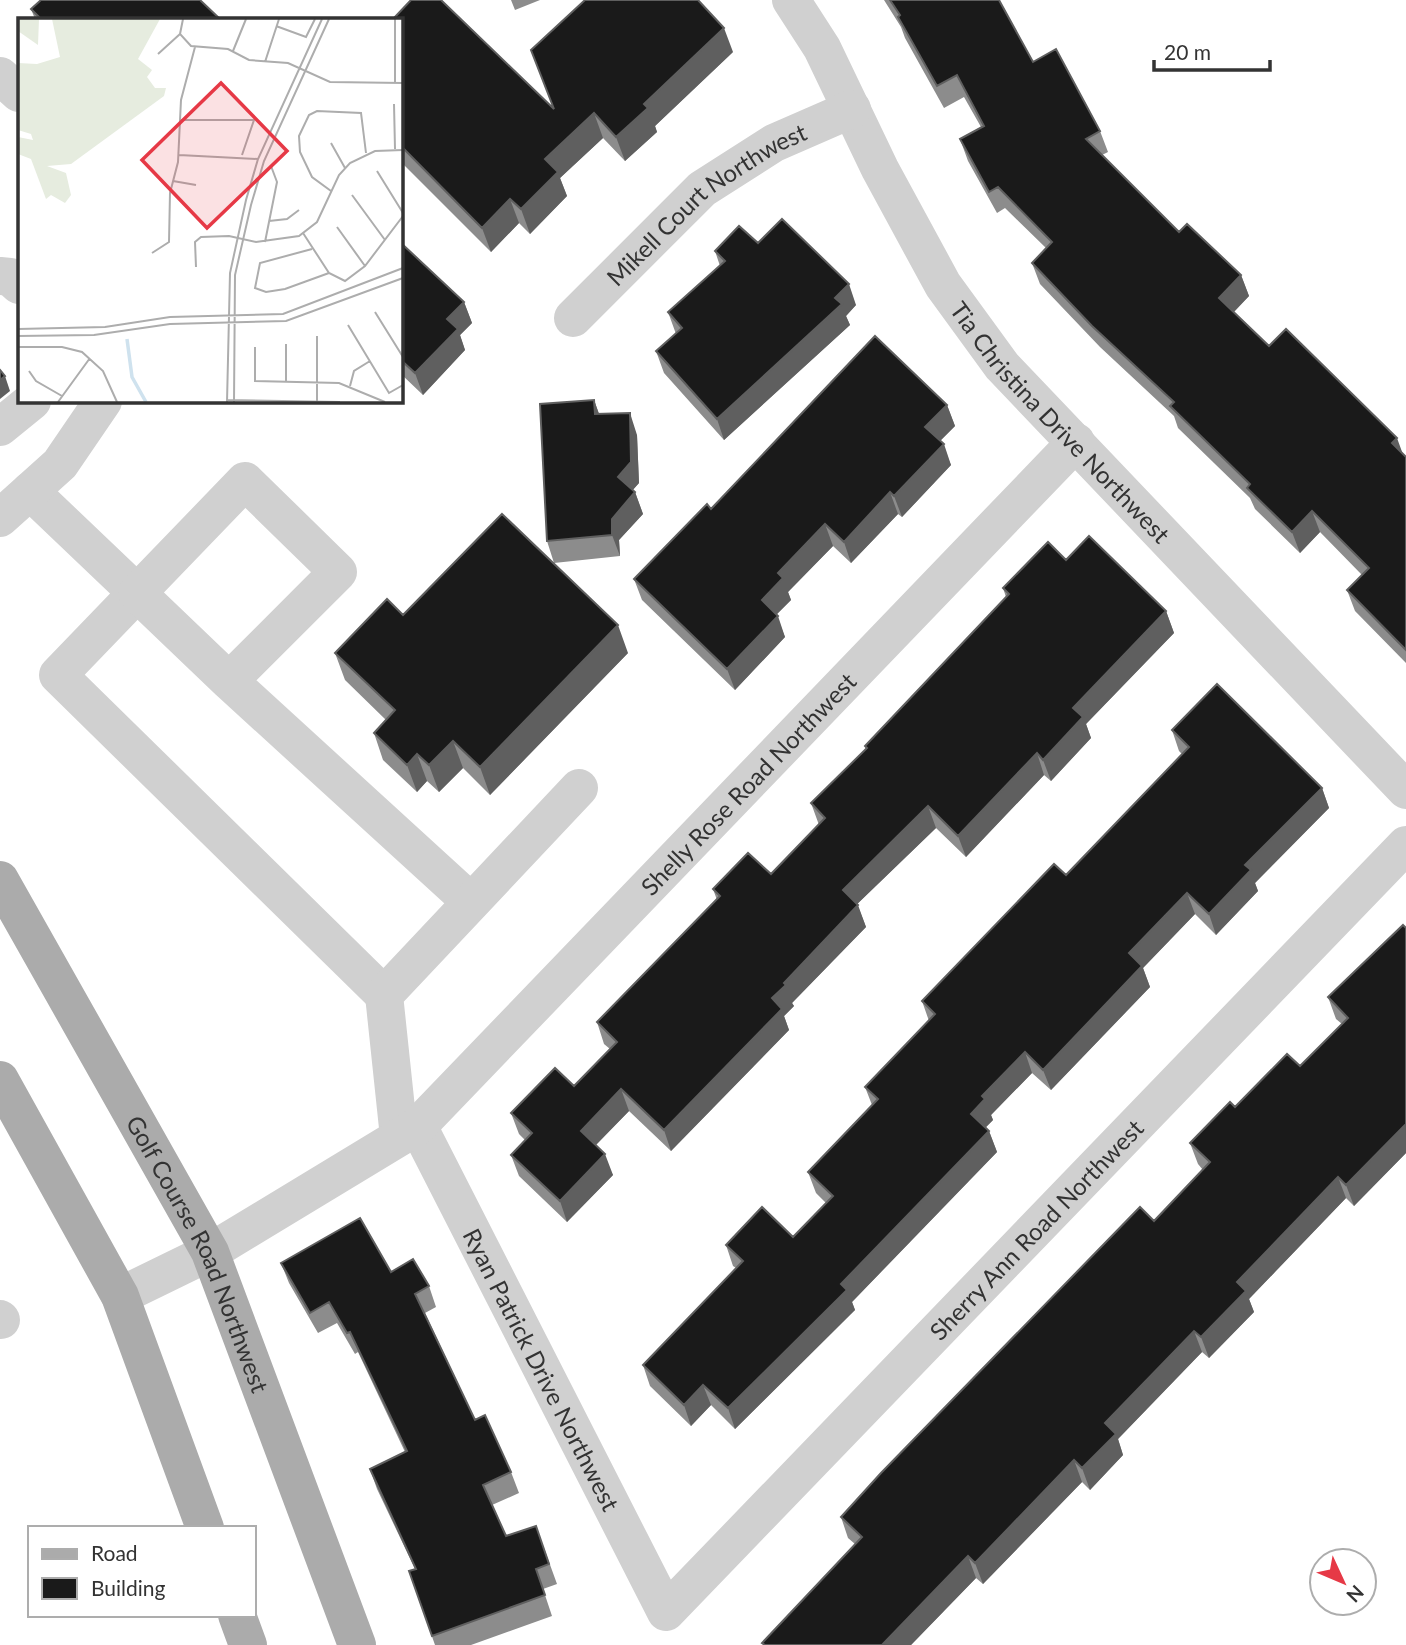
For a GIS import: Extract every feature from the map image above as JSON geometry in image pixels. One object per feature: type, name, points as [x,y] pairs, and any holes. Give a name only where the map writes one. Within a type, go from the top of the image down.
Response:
[{"type":"main road","name":"Golf Course Road Northwest","points":[[0,880],[210,1252],[356,1645]]},
{"type":"main road","points":[[0,1080],[120,1296],[204,1526]]},
{"type":"main road","points":[[238,1617],[248,1645]]},
{"type":"street","name":"Tia Christina Drive Northwest","points":[[791,0],[822,48],[880,169],[943,285],[1002,366],[1406,790]]},
{"type":"street","points":[[0,76],[18,92]]},
{"type":"street","name":"Mikell Court Northwest","points":[[573,318],[702,189],[774,143],[852,109]]},
{"type":"street","points":[[0,275],[10,277],[18,284]]},
{"type":"street","points":[[0,427],[31,402]]},
{"type":"street","points":[[0,518],[60,464],[102,402]]},
{"type":"street","name":"Shelly Rose Road Northwest","points":[[120,1296],[210,1252],[409,1132],[1076,442]]},
{"type":"street","points":[[229,681],[338,572],[245,481],[58,675],[384,995],[409,1132]]},
{"type":"street","points":[[30,491],[229,681],[471,902]]},
{"type":"street","points":[[384,995],[579,788]]},
{"type":"street","name":"Sherry Ann Road Northwest","points":[[666,1612],[1406,845]]},
{"type":"street","name":"Ryan Patrick Drive Northwest","points":[[409,1132],[666,1612]]},
{"type":"building","points":[[41,0],[200,0],[219,18],[40,18],[31,9]]},
{"type":"building","points":[[411,0],[441,0],[554,109],[531,50],[585,0],[698,0],[724,28],[644,104],[648,108],[616,137],[594,113],[545,159],[558,172],[521,209],[510,199],[482,228],[402,147],[402,18],[394,18]]},
{"type":"building","points":[[890,0],[999,0],[1033,62],[1056,49],[1100,131],[1086,139],[1179,232],[1187,224],[1241,275],[1219,298],[1269,346],[1286,329],[1397,438],[1392,443],[1406,457],[1406,650],[1347,590],[1369,568],[1312,511],[1292,532],[1247,488],[1250,484],[1170,406],[1174,402],[1092,326],[1032,263],[1052,242],[998,187],[989,192],[960,139],[984,126],[957,75],[937,86]]},
{"type":"building","points":[[782,219],[849,284],[835,298],[842,304],[717,419],[656,351],[682,328],[668,312],[725,261],[715,251],[739,226],[758,243]]},
{"type":"building","points":[[402,244],[464,302],[447,319],[458,329],[415,373],[402,361]]},
{"type":"building","points":[[875,336],[947,405],[925,427],[944,444],[894,496],[890,492],[844,542],[825,524],[778,573],[783,578],[762,600],[778,616],[727,669],[634,579],[707,504],[711,509]]},
{"type":"building","points":[[594,400],[595,414],[630,413],[631,462],[618,477],[635,492],[612,519],[612,535],[547,541],[540,404]]},
{"type":"building","points":[[502,514],[618,625],[480,767],[453,741],[429,765],[417,754],[407,765],[374,733],[395,710],[335,653],[387,599],[403,615]]},
{"type":"building","points":[[1089,536],[1166,611],[1073,708],[1083,717],[1043,760],[1037,753],[958,836],[928,806],[843,890],[858,905],[772,998],[782,1009],[664,1130],[621,1089],[581,1131],[605,1154],[560,1201],[511,1155],[532,1133],[511,1113],[555,1068],[574,1086],[617,1042],[597,1022],[720,896],[713,889],[748,853],[771,874],[825,818],[811,803],[867,748],[865,746],[1009,594],[1003,588],[1048,542],[1066,560]]},
{"type":"building","points":[[1217,684],[1322,788],[1245,865],[1251,870],[1209,914],[1187,893],[1129,953],[1142,966],[1043,1070],[1025,1052],[982,1096],[985,1099],[971,1114],[989,1131],[841,1284],[847,1290],[728,1408],[703,1385],[684,1405],[643,1365],[743,1261],[726,1245],[762,1207],[793,1237],[833,1196],[808,1172],[878,1099],[865,1087],[935,1014],[922,1001],[1054,864],[1066,875],[1189,747],[1172,730]]},
{"type":"building","points":[[1403,925],[1406,928],[1406,1124],[1346,1185],[1338,1177],[1237,1282],[1246,1291],[1201,1337],[1194,1331],[1105,1423],[1116,1434],[1082,1468],[1074,1460],[975,1563],[968,1556],[882,1645],[762,1643],[862,1537],[841,1517],[1140,1207],[1154,1221],[1210,1162],[1190,1143],[1230,1102],[1235,1107],[1287,1054],[1300,1066],[1348,1018],[1328,997]]},
{"type":"building","points":[[360,1218],[391,1272],[413,1259],[429,1286],[415,1294],[475,1420],[485,1415],[511,1472],[483,1485],[506,1536],[536,1526],[549,1564],[536,1569],[545,1595],[432,1636],[409,1571],[416,1569],[370,1469],[407,1451],[350,1332],[347,1333],[329,1302],[310,1313],[281,1263]]}]
